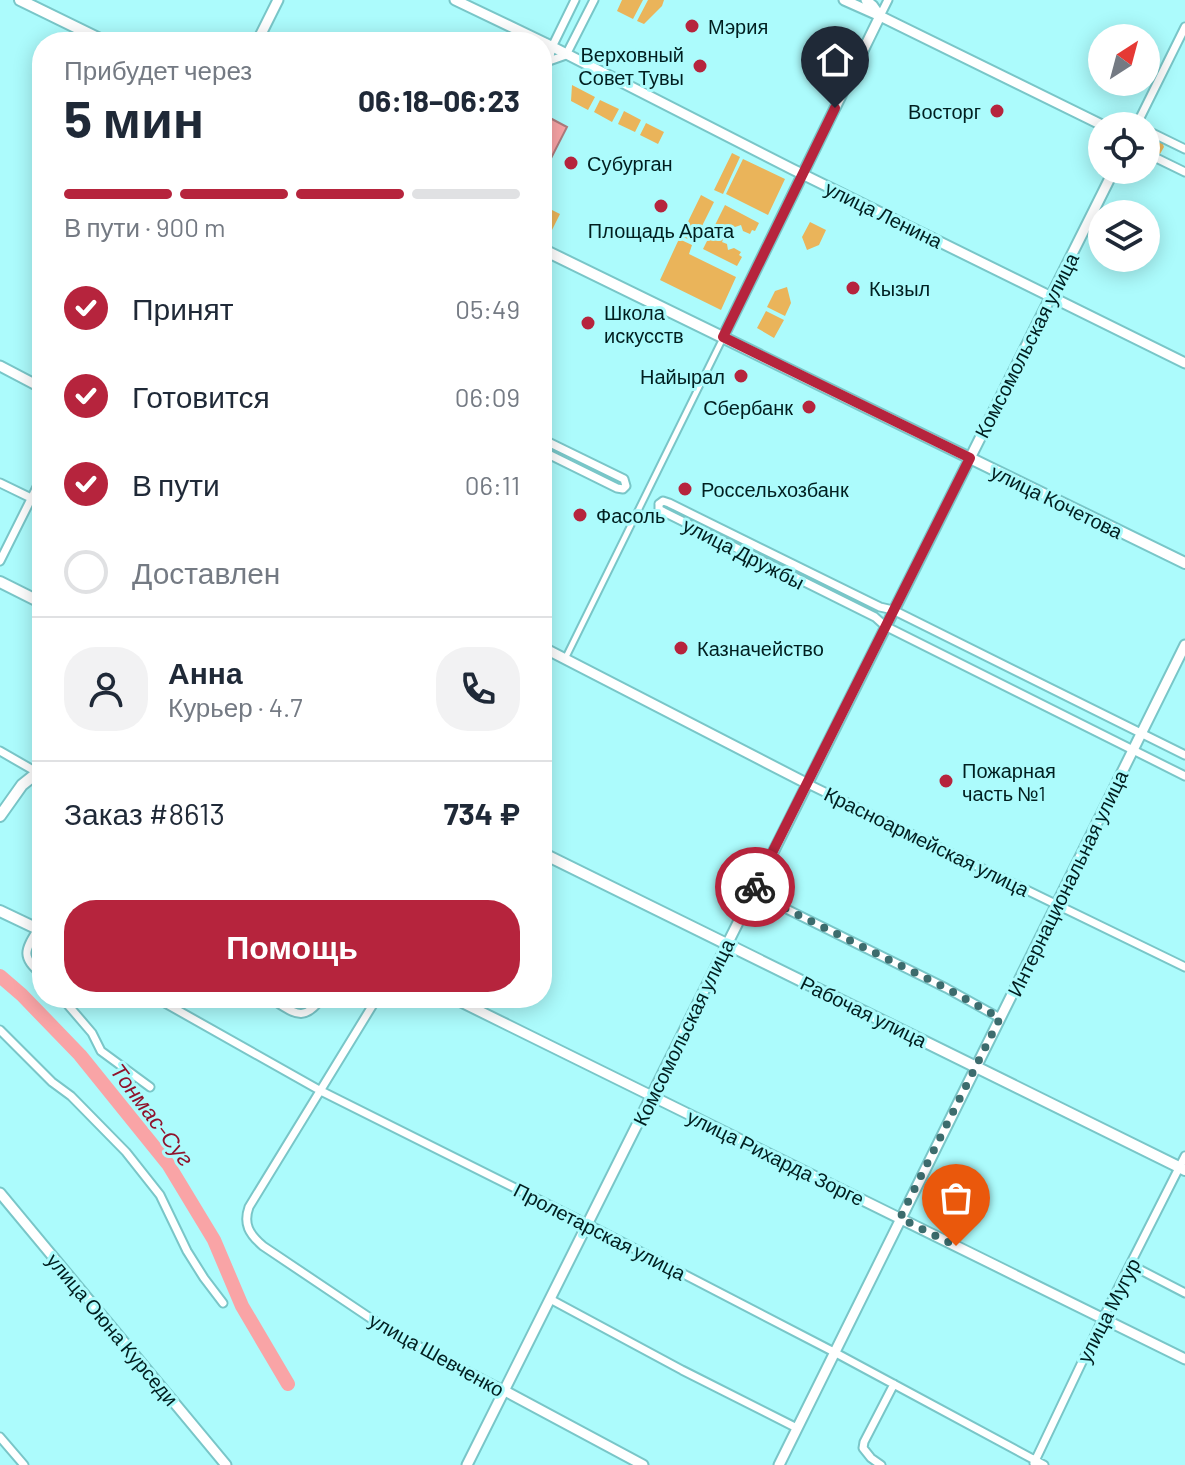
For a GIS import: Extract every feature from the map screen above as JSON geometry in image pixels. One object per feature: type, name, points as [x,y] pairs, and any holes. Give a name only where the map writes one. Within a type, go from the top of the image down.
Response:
[{"type":"main road","points":[[20,0],[86,32]]},
{"type":"main road","name":"улица Кочетова","points":[[552,254],[1185,563]]},
{"type":"main road","points":[[0,582],[32,598]]},
{"type":"main road","points":[[0,816],[22,785],[32,778]]},
{"type":"main road","name":"Рабочая улица","points":[[552,858],[1183,1164]]},
{"type":"main road","points":[[0,909],[32,926]]},
{"type":"street","points":[[262,32],[278,0]]},
{"type":"street","name":"улица Ленина","points":[[455,0],[521,32]]},
{"type":"street","points":[[552,47],[575,0]]},
{"type":"street","points":[[566,55],[594,0]]},
{"type":"street","points":[[844,0],[1088,118]]},
{"type":"street","points":[[866,0],[880,16]]},
{"type":"street","points":[[565,659],[888,0]]},
{"type":"street","points":[[1144,112],[1185,27]]},
{"type":"street","name":"улица Ленина","points":[[552,47],[1185,363]]},
{"type":"street","points":[[1160,137],[1185,149]]},
{"type":"street","points":[[1171,142],[1162,161],[1185,172]]},
{"type":"street","name":"Комсомольская улица","points":[[467,1465],[1107,184]]},
{"type":"street","points":[[0,366],[32,383]]},
{"type":"street","points":[[552,444],[624,479],[626,486],[618,489],[552,456]]},
{"type":"street","points":[[0,483],[31,498],[0,561]]},
{"type":"street","name":"улица Дружбы","points":[[1185,755],[669,503],[663,501],[659,504],[662,511],[1185,776]]},
{"type":"street","points":[[724,542],[729,533]]},
{"type":"street","name":"Интернациональная улица","points":[[779,1465],[1185,645]]},
{"type":"street","name":"Красноармейская улица","points":[[552,652],[806,783],[1185,967]]},
{"type":"street","points":[[1032,699],[1040,682]]},
{"type":"street","points":[[0,751],[32,768]]},
{"type":"street","points":[[752,892],[1000,1018]]},
{"type":"street","points":[[32,941],[26,949],[26,958],[32,967]]},
{"type":"street","points":[[71,1008],[92,1033],[101,1051],[150,1087]]},
{"type":"street","name":"Пролетарская улица","points":[[174,1008],[321,1091],[587,1224],[894,1384],[1034,1463],[1044,1465]]},
{"type":"street","points":[[288,1008],[307,1014],[315,1008]]},
{"type":"street","points":[[321,1091],[371,1008]]},
{"type":"street","name":"улица Рихарда Зорге","points":[[473,1008],[1185,1359]]},
{"type":"street","points":[[0,1030],[126,1152],[160,1195],[189,1254],[223,1303]]},
{"type":"street","name":"улица Шевченко","points":[[321,1091],[249,1207],[246,1223],[253,1237],[391,1332],[643,1465]]},
{"type":"street","name":"улица Мугур","points":[[1034,1463],[1103,1318],[1183,1164]]},
{"type":"street","name":"улица Оюна Курседи","points":[[0,1193],[226,1465]]},
{"type":"street","points":[[1131,1265],[1185,1293]]},
{"type":"street","points":[[550,1299],[797,1428]]},
{"type":"street","points":[[881,1465],[863,1448],[894,1384]]},
{"type":"street","points":[[0,1437],[24,1465]]},
{"type":"shaded area","points":[[622,0],[643,0],[633,19],[617,11]]},
{"type":"shaded area","points":[[648,0],[664,0],[644,24],[637,21]]},
{"type":"shaded area","points":[[572,85],[595,97],[588,110],[571,101]]},
{"type":"shaded area","points":[[600,100],[619,109],[612,122],[594,112]]},
{"type":"shaded area","points":[[624,111],[641,120],[635,132],[618,124]]},
{"type":"shaded area","points":[[552,119],[567,127],[552,156]]},
{"type":"shaded area","points":[[646,123],[664,132],[658,144],[640,135]]},
{"type":"shaded area","points":[[732,153],[740,157],[723,194],[714,190]]},
{"type":"shaded area","points":[[743,159],[785,179],[768,215],[726,194]]},
{"type":"shaded area","points":[[701,195],[714,202],[694,242],[681,236]]},
{"type":"shaded area","points":[[725,205],[759,223],[750,234],[743,231],[741,225],[730,225],[728,230],[722,231],[722,242],[727,244],[728,250],[734,248],[741,252],[737,266],[703,249]]},
{"type":"shaded area","points":[[552,210],[560,214],[552,230]]},
{"type":"shaded area","points":[[810,222],[826,230],[819,245],[807,250],[802,237]]},
{"type":"shaded area","points":[[679,239],[692,245],[689,254],[736,277],[721,310],[660,280]]},
{"type":"shaded area","points":[[787,287],[791,303],[785,316],[767,307],[775,291]]},
{"type":"shaded area","points":[[766,311],[784,320],[774,338],[757,328]]},
{"type":"waterway","name":"Тонмас-Суг","points":[[0,976],[32,1005]]},
{"type":"waterway","name":"Тонмас-Суг","points":[[35,1008],[80,1055],[168,1164],[214,1240],[242,1306],[288,1384]]},
{"type":"way so far","points":[[755,887],[752,892],[1000,1018],[900,1218],[956,1246]]},
{"type":"place","name":"Мэрия","points":[[692,26]]},
{"type":"place","name":"Верховный Совет Тувы","points":[[700,66]]},
{"type":"place","name":"Восторг","points":[[997,111]]},
{"type":"place","name":"Субурган","points":[[571,163]]},
{"type":"place","name":"Площадь Арата","points":[[661,206]]},
{"type":"place","name":"Кызыл","points":[[853,288]]},
{"type":"place","name":"Школа искусств","points":[[588,323]]},
{"type":"place","name":"Найырал","points":[[741,376]]},
{"type":"place","name":"Сбербанк","points":[[809,407]]},
{"type":"place","name":"Россельхозбанк","points":[[685,489]]},
{"type":"place","name":"Фасоль","points":[[580,515]]},
{"type":"place","name":"Казначейство","points":[[681,648]]},
{"type":"place","name":"Пожарная часть №1","points":[[946,781]]},
{"type":"route","points":[[755,887],[970,458],[723,337],[835,108]]}]
